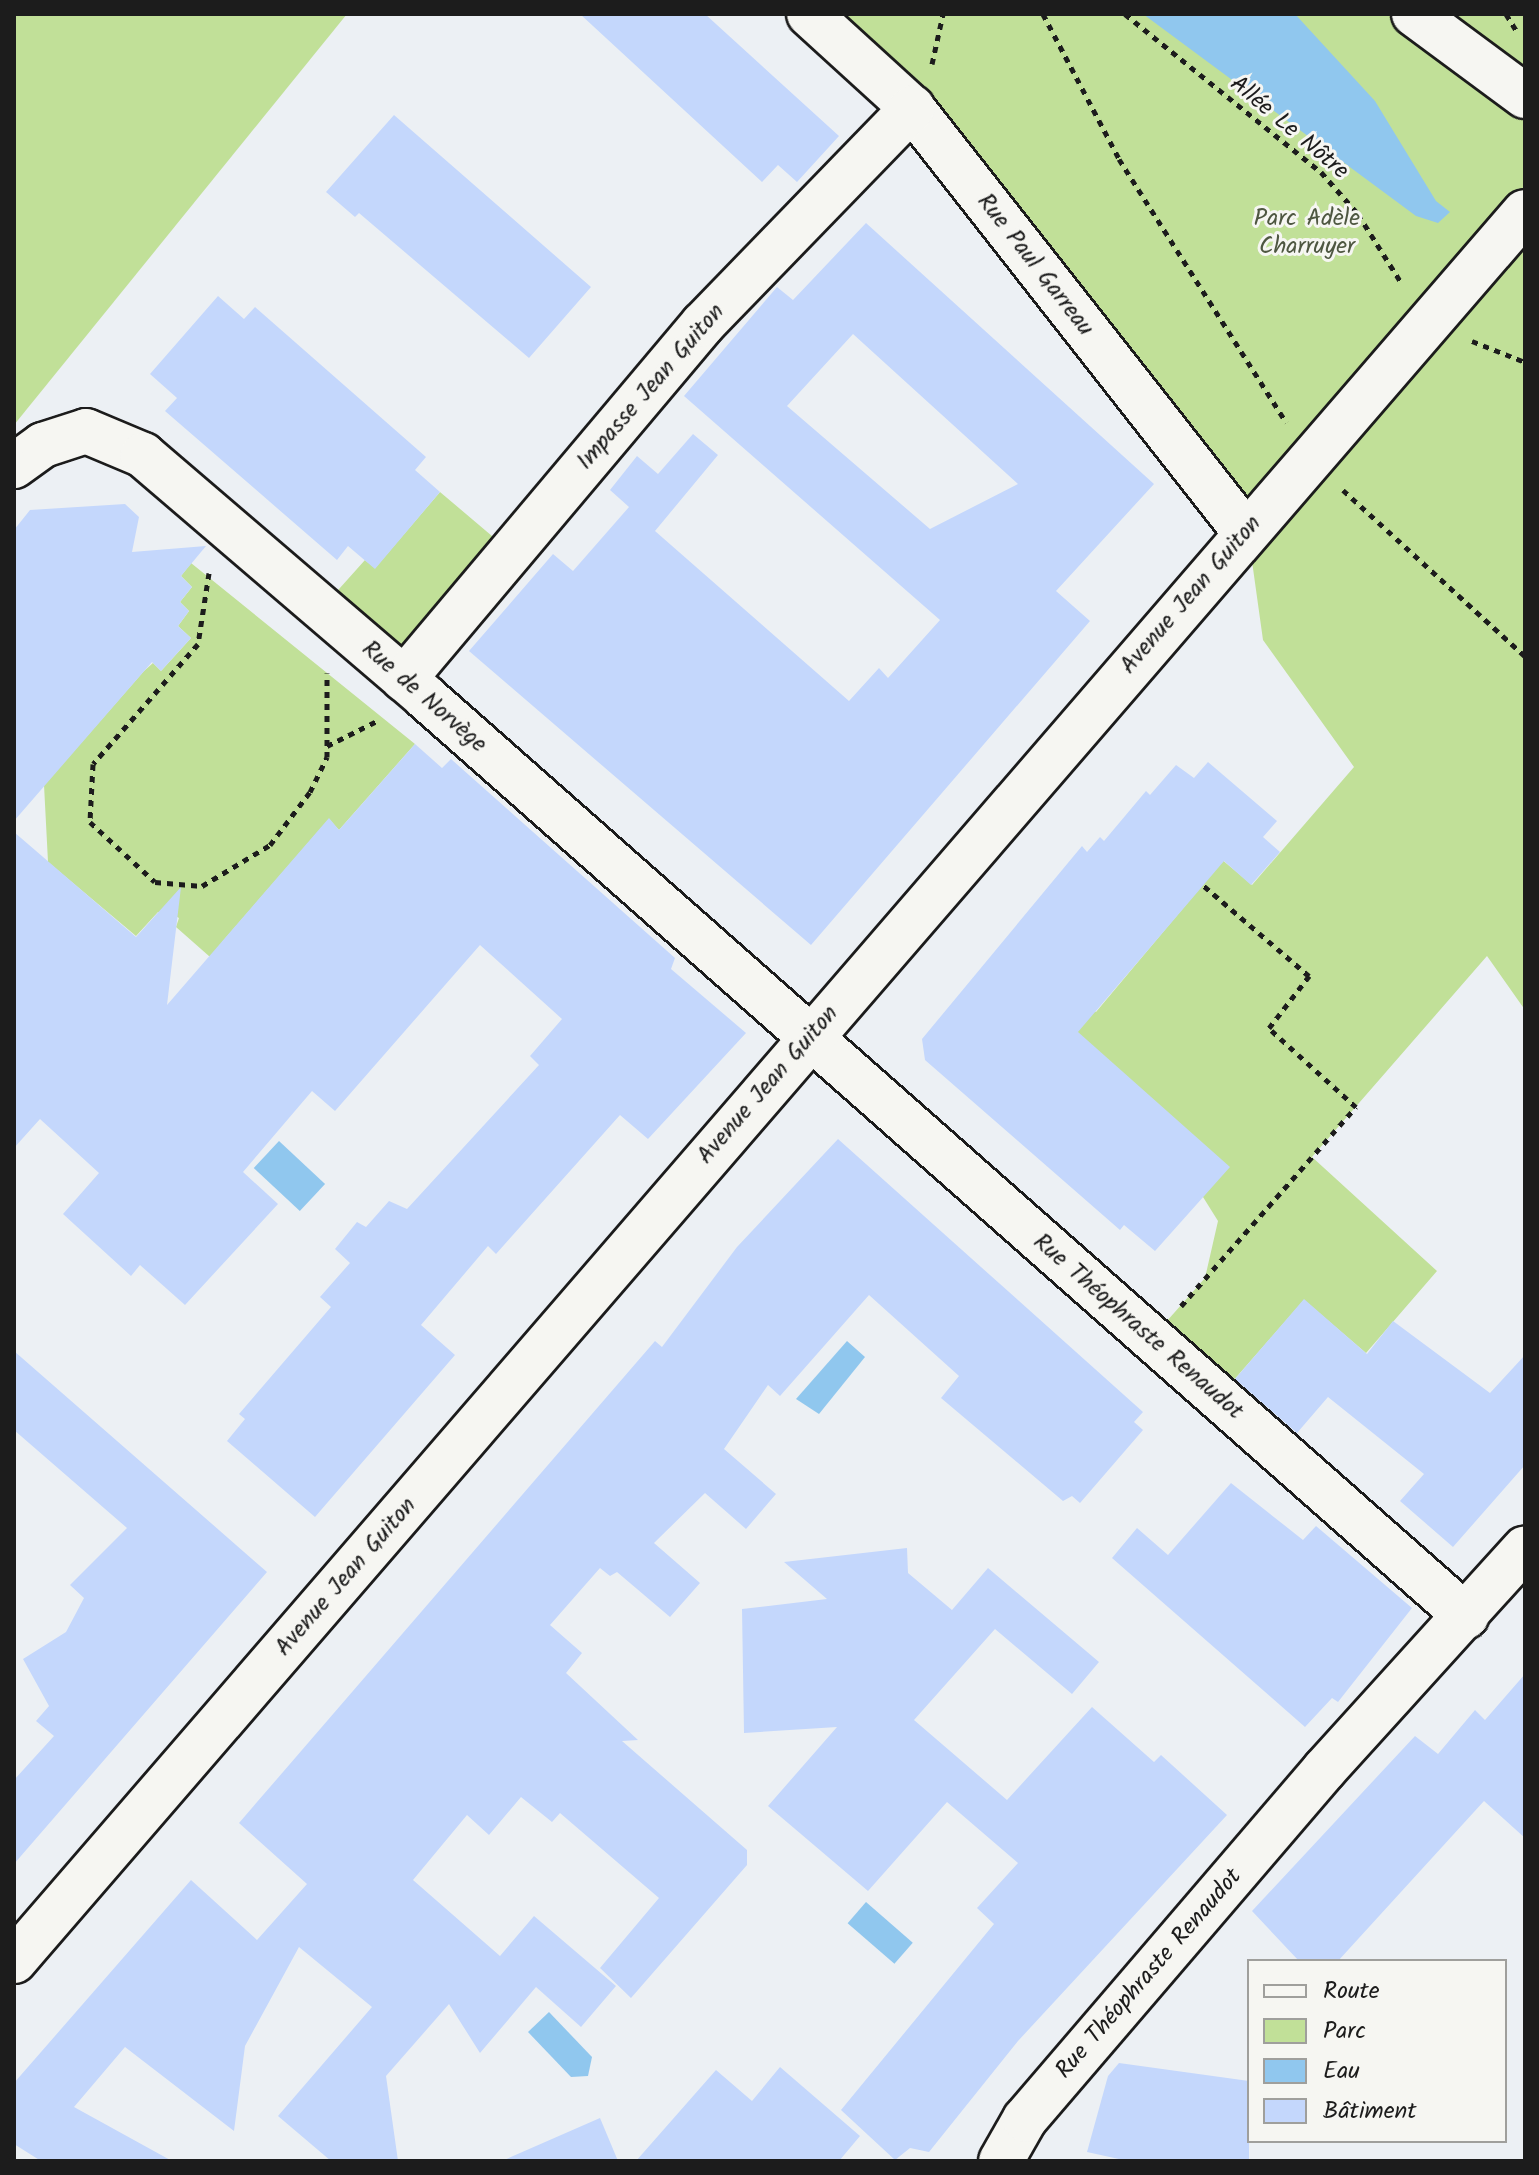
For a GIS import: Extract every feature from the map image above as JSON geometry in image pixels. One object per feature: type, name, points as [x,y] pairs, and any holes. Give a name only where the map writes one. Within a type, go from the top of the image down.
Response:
[{"type":"street","name":"Rue Paul Garreau","points":[[809,14],[912,108],[1245,532]]},
{"type":"street","points":[[1414,14],[1525,96]]},
{"type":"street","name":"Impasse Jean Guiton","points":[[414,688],[703,324],[912,108]]},
{"type":"street","name":"Avenue Jean Guiton","points":[[14,1961],[1426,322],[1525,212]]},
{"type":"street","name":"Rue de Norvège","points":[[14,466],[43,445],[86,431],[143,455],[414,688],[810,1038]]},
{"type":"street","name":"Rue Théophraste Renaudot","points":[[810,1038],[1466,1616]]},
{"type":"street","name":"Rue Théophraste Renaudot","points":[[1001,2161],[1045,2095],[1324,1770],[1525,1548]]},
{"type":"path","points":[[1043,14],[1119,159],[1309,459],[1525,656]]},
{"type":"path","name":"Allée Le Nôtre","points":[[1125,14],[1321,172],[1358,214],[1426,322]]},
{"type":"path","points":[[1426,322],[1525,362]]},
{"type":"path","points":[[217,519],[198,644],[93,764],[90,822],[155,882],[202,886],[270,845],[310,792],[327,757],[326,612]]},
{"type":"path","points":[[327,746],[414,688]]},
{"type":"path","points":[[1151,1339],[1356,1107],[1269,1028],[1309,976],[1203,885]]},
{"type":"green space","points":[[14,14],[347,14],[14,425]]},
{"type":"green space","name":"Parc Adèle Charruyer","points":[[827,14],[1525,14],[1525,1010],[1487,956],[1312,1157],[1437,1271],[1366,1353],[1304,1300],[1218,1398],[1151,1339],[1205,1278],[1218,1221],[1203,1197],[1090,1066],[1073,1020],[1086,1005],[1096,1012],[1210,876],[1220,858],[1252,885],[1354,767],[1263,640],[1244,504]]},
{"type":"green space","points":[[440,492],[511,552],[404,679],[322,608],[365,560],[375,568]]},
{"type":"green space","points":[[191,563],[415,744],[339,830],[329,819],[222,942],[218,964],[176,927],[179,918],[158,912],[136,936],[48,862],[44,785],[144,671],[153,663],[161,671],[191,638],[178,626],[189,611],[180,602],[192,587],[181,576]]},
{"type":"water","points":[[1143,14],[1295,14],[1375,101],[1436,201],[1450,212],[1438,223],[1416,216]]},
{"type":"water","points":[[279,1141],[325,1184],[300,1211],[254,1168]]},
{"type":"water","points":[[847,1341],[865,1357],[819,1414],[796,1399]]},
{"type":"water","points":[[866,1902],[913,1943],[894,1964],[848,1923]]},
{"type":"water","points":[[549,2012],[592,2057],[588,2076],[571,2077],[528,2032]]},
{"type":"building","points":[[580,14],[705,14],[839,136],[797,182],[778,165],[762,182]]},
{"type":"building","points":[[394,115],[591,287],[529,358],[359,213],[355,217],[326,192]]},
{"type":"building","points":[[866,223],[1154,484],[1056,591],[1090,621],[811,945],[469,651],[553,554],[573,571],[629,507],[610,490],[637,456],[658,474],[693,434],[718,455],[655,531],[849,701],[879,668],[888,678],[940,620],[684,396],[777,287],[793,300]],"holes":[[[853,334],[1018,484],[930,529],[787,406]]]},
{"type":"building","points":[[218,296],[244,319],[255,307],[426,457],[415,470],[440,492],[375,569],[348,546],[337,560],[165,411],[177,398],[150,374]]},
{"type":"building","points":[[125,504],[139,517],[132,552],[206,546],[181,576],[192,587],[180,602],[189,611],[178,626],[191,638],[161,671],[152,662],[14,821],[14,530],[30,510]]},
{"type":"building","points":[[415,744],[442,768],[451,759],[675,958],[671,969],[746,1033],[648,1139],[620,1115],[496,1254],[488,1246],[421,1325],[455,1355],[315,1517],[227,1441],[245,1419],[239,1414],[331,1307],[320,1297],[350,1263],[335,1249],[357,1222],[366,1227],[389,1201],[407,1209],[539,1065],[530,1056],[562,1019],[480,945],[335,1111],[312,1091],[243,1172],[278,1204],[185,1305],[140,1265],[131,1276],[63,1214],[99,1173],[40,1119],[14,1148],[14,832],[136,937],[181,887],[167,1005],[329,818],[339,830]]},
{"type":"building","points":[[1208,762],[1277,821],[1263,837],[1280,852],[1251,885],[1224,861],[1078,1032],[1230,1167],[1155,1251],[1124,1225],[1120,1230],[925,1060],[922,1039],[1082,846],[1087,852],[1100,837],[1104,841],[1146,791],[1150,795],[1176,765],[1194,778]]},
{"type":"building","points":[[838,1139],[1143,1412],[1134,1422],[1143,1430],[1080,1503],[1072,1496],[1063,1501],[941,1398],[959,1376],[869,1295],[780,1396],[768,1385],[724,1449],[776,1494],[746,1529],[705,1493],[654,1543],[700,1583],[670,1617],[617,1572],[610,1576],[600,1568],[550,1625],[582,1653],[566,1673],[638,1740],[622,1741],[747,1850],[747,1865],[631,1998],[600,1968],[659,1898],[560,1813],[552,1822],[521,1797],[489,1835],[467,1815],[413,1880],[500,1956],[534,1916],[616,1986],[581,2027],[536,1987],[480,2053],[449,2004],[386,2076],[398,2161],[331,2161],[278,2116],[372,2007],[299,1947],[245,2046],[234,2131],[125,2047],[74,2107],[172,2161],[41,2161],[14,2144],[14,2083],[191,1880],[257,1940],[307,1884],[239,1823],[655,1341],[662,1347],[737,1247]]},
{"type":"building","points":[[1304,1299],[1367,1354],[1393,1321],[1490,1393],[1525,1355],[1525,1465],[1453,1547],[1400,1501],[1424,1474],[1328,1397],[1297,1433],[1235,1379]]},
{"type":"building","points":[[14,1351],[267,1572],[14,1864],[14,1780],[54,1736],[36,1721],[49,1706],[23,1659],[66,1632],[84,1598],[70,1585],[127,1528],[14,1430]]},
{"type":"building","points":[[1231,1483],[1303,1540],[1316,1526],[1412,1608],[1338,1702],[1332,1698],[1305,1727],[1112,1558],[1137,1528],[1168,1555]]},
{"type":"building","points":[[907,1548],[908,1573],[952,1610],[988,1568],[1099,1662],[1072,1694],[995,1629],[914,1720],[1007,1800],[1092,1707],[1154,1762],[1161,1755],[1227,1815],[1018,2041],[929,2152],[910,2148],[895,2160],[841,2110],[994,1924],[977,1908],[1018,1863],[947,1802],[868,1891],[768,1806],[837,1727],[744,1733],[742,1609],[827,1599],[784,1562]]},
{"type":"building","points":[[1525,1674],[1525,1838],[1484,1801],[1340,1959],[1297,1959],[1252,1911],[1415,1736],[1438,1754],[1475,1710],[1485,1720]]},
{"type":"building","points":[[1119,2063],[1247,2081],[1249,2161],[1128,2161],[1087,2152],[1108,2076]]},
{"type":"building","points":[[780,2067],[860,2136],[839,2161],[636,2161],[716,2070],[752,2101]]},
{"type":"building","points":[[600,2118],[618,2161],[502,2161]]}]
